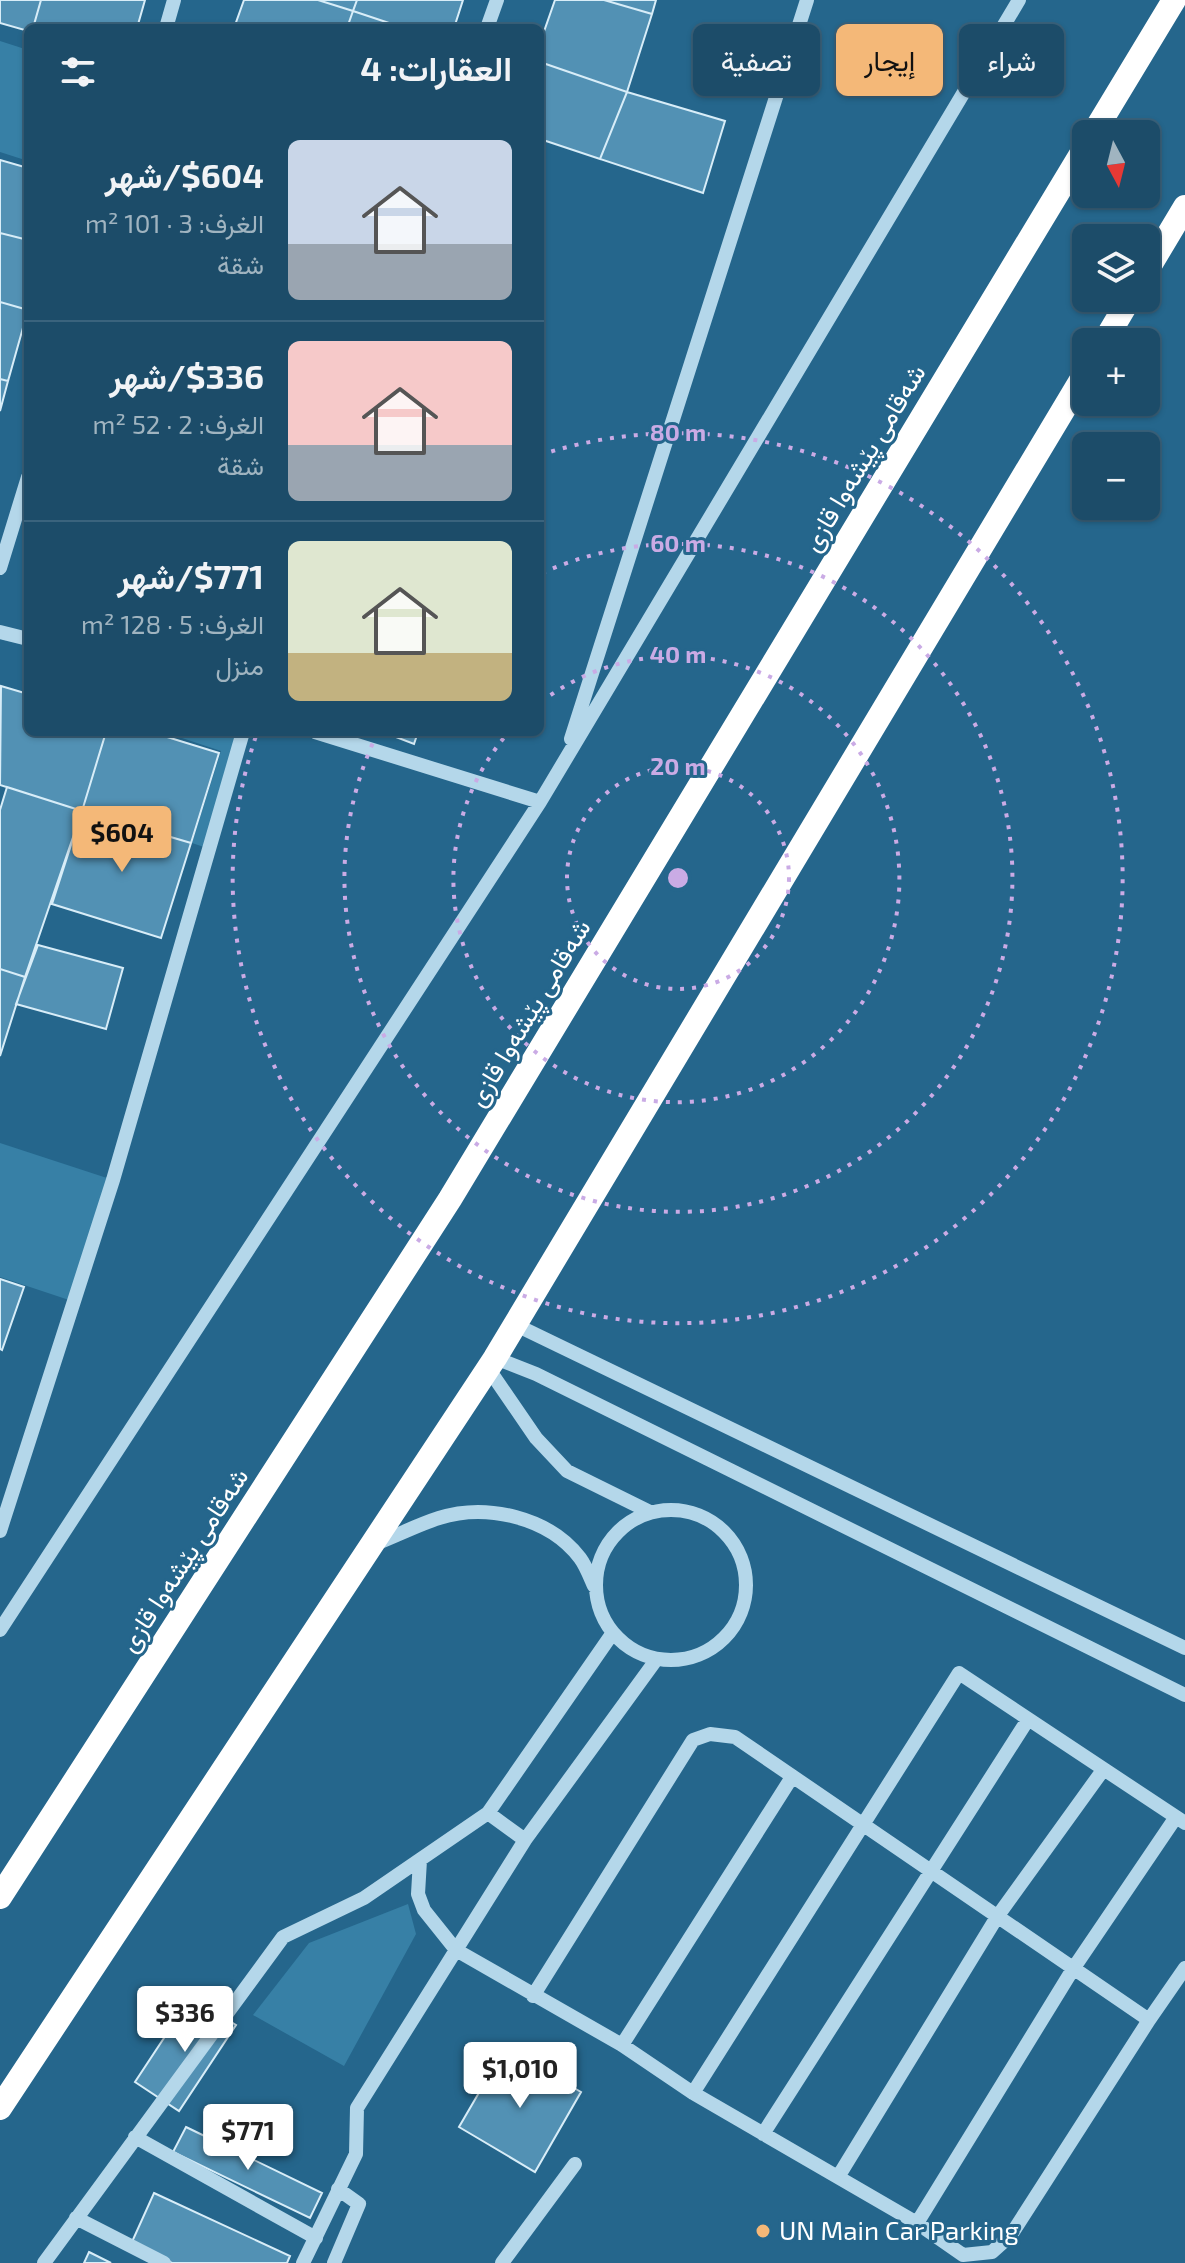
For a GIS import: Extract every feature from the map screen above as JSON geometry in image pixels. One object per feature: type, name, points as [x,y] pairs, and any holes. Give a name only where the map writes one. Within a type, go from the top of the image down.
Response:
[{"type":"highway","points":[[1101,120],[1174,0]]},
{"type":"highway","name":"شەقامی پێشەوا قازی","points":[[0,1897],[450,1199],[1072,169]]},
{"type":"highway","points":[[1160,249],[1185,207]]},
{"type":"highway","points":[[0,2108],[516,1325],[1072,395]]},
{"type":"street","points":[[167,24],[174,0]]},
{"type":"street","points":[[488,24],[497,0]]},
{"type":"street","points":[[564,763],[807,0]]},
{"type":"street","points":[[0,1630],[540,802],[1019,0]]},
{"type":"street","points":[[0,568],[24,490]]},
{"type":"street","points":[[0,632],[24,638]]},
{"type":"street","points":[[0,1531],[113,1180],[242,736]]},
{"type":"street","points":[[328,736],[540,802]]},
{"type":"street","points":[[516,1325],[1185,1648]]},
{"type":"street","points":[[491,1363],[536,1438],[567,1471],[650,1512]]},
{"type":"street","points":[[491,1363],[550,1381],[1185,1695]]},
{"type":"street","points":[[371,1546],[440,1517],[483,1512],[519,1518],[556,1535],[581,1559],[612,1634],[632,1650],[656,1660],[681,1660],[705,1653],[725,1639],[740,1618],[747,1594],[741,1558],[720,1527],[699,1514],[687,1512],[650,1512],[627,1523],[609,1540],[598,1563],[595,1587]]},
{"type":"street","points":[[44,2263],[283,1937],[364,1898],[488,1813],[612,1634]]},
{"type":"street","points":[[303,2263],[356,2154],[357,2108],[525,1840],[656,1660]]},
{"type":"street","points":[[693,2093],[959,1673],[1180,1820],[1073,1969],[917,2223]]},
{"type":"street","points":[[763,2134],[928,1871],[1027,1721]]},
{"type":"street","points":[[533,1996],[693,1740],[710,1734],[735,1737],[1149,2020]]},
{"type":"street","points":[[838,2177],[997,1917],[1103,1770]]},
{"type":"street","points":[[622,2045],[792,1777]]},
{"type":"street","points":[[488,1813],[525,1840]]},
{"type":"street","points":[[420,1860],[418,1894],[424,1910],[456,1950],[622,2045],[693,2093],[917,2223],[963,2255],[992,2252],[1011,2235],[1185,1968]]},
{"type":"street","points":[[135,2137],[316,2238]]},
{"type":"street","points":[[502,2263],[575,2164]]},
{"type":"street","points":[[334,2263],[359,2204],[338,2189]]},
{"type":"street","points":[[76,2218],[164,2263]]},
{"type":"shaded area","points":[[0,41],[24,49],[24,160],[0,152]]},
{"type":"shaded area","points":[[176,736],[240,736],[204,847],[192,843],[221,751]]},
{"type":"shaded area","points":[[0,1143],[113,1180],[72,1301],[0,1277]]},
{"type":"shaded area","points":[[408,1904],[416,1934],[344,2066],[253,2015],[309,1943]]},
{"type":"building","points":[[0,0],[41,0],[34,24],[24,24],[24,30],[0,23]]},
{"type":"building","points":[[41,0],[145,0],[138,24],[34,24]]},
{"type":"building","points":[[244,0],[318,0],[353,11],[348,24],[235,24]]},
{"type":"building","points":[[318,0],[357,0],[353,11]]},
{"type":"building","points":[[357,0],[463,0],[455,24],[392,24],[353,11]]},
{"type":"building","points":[[555,0],[604,0],[652,14],[627,92],[544,63],[544,32]]},
{"type":"building","points":[[604,0],[656,0],[652,14]]},
{"type":"building","points":[[353,11],[392,24],[348,24]]},
{"type":"building","points":[[544,63],[627,92],[600,159],[544,140]]},
{"type":"building","points":[[627,92],[725,121],[703,193],[600,159]]},
{"type":"building","points":[[0,160],[24,167],[24,239],[0,233]]},
{"type":"building","points":[[0,233],[24,239],[24,309],[0,302]]},
{"type":"building","points":[[0,302],[24,309],[24,324],[8,381],[0,379]]},
{"type":"building","points":[[0,379],[8,381],[0,411]]},
{"type":"building","points":[[1,686],[24,693],[24,736],[105,736],[82,811],[0,785]]},
{"type":"building","points":[[105,736],[164,736],[219,753],[191,843],[82,811]]},
{"type":"building","points":[[393,736],[417,736],[414,744]]},
{"type":"building","points":[[7,787],[82,811],[25,977],[0,969],[0,810]]},
{"type":"building","points":[[82,811],[191,843],[161,938],[52,904]]},
{"type":"building","points":[[38,945],[123,968],[106,1029],[16,1004]]},
{"type":"building","points":[[0,969],[25,977],[0,1056]]},
{"type":"building","points":[[0,1279],[24,1287],[2,1350],[0,1349]]},
{"type":"building","points":[[191,1997],[236,2025],[179,2111],[135,2082]]},
{"type":"building","points":[[505,2048],[581,2092],[535,2172],[459,2127]]},
{"type":"building","points":[[186,2127],[322,2193],[310,2218],[173,2152]]},
{"type":"building","points":[[154,2193],[290,2256],[287,2263],[172,2263],[131,2244]]},
{"type":"building","points":[[89,2252],[111,2263],[84,2263]]},
{"type":"place","name":"UN Main Car Parking","points":[[763,2231]]}]
